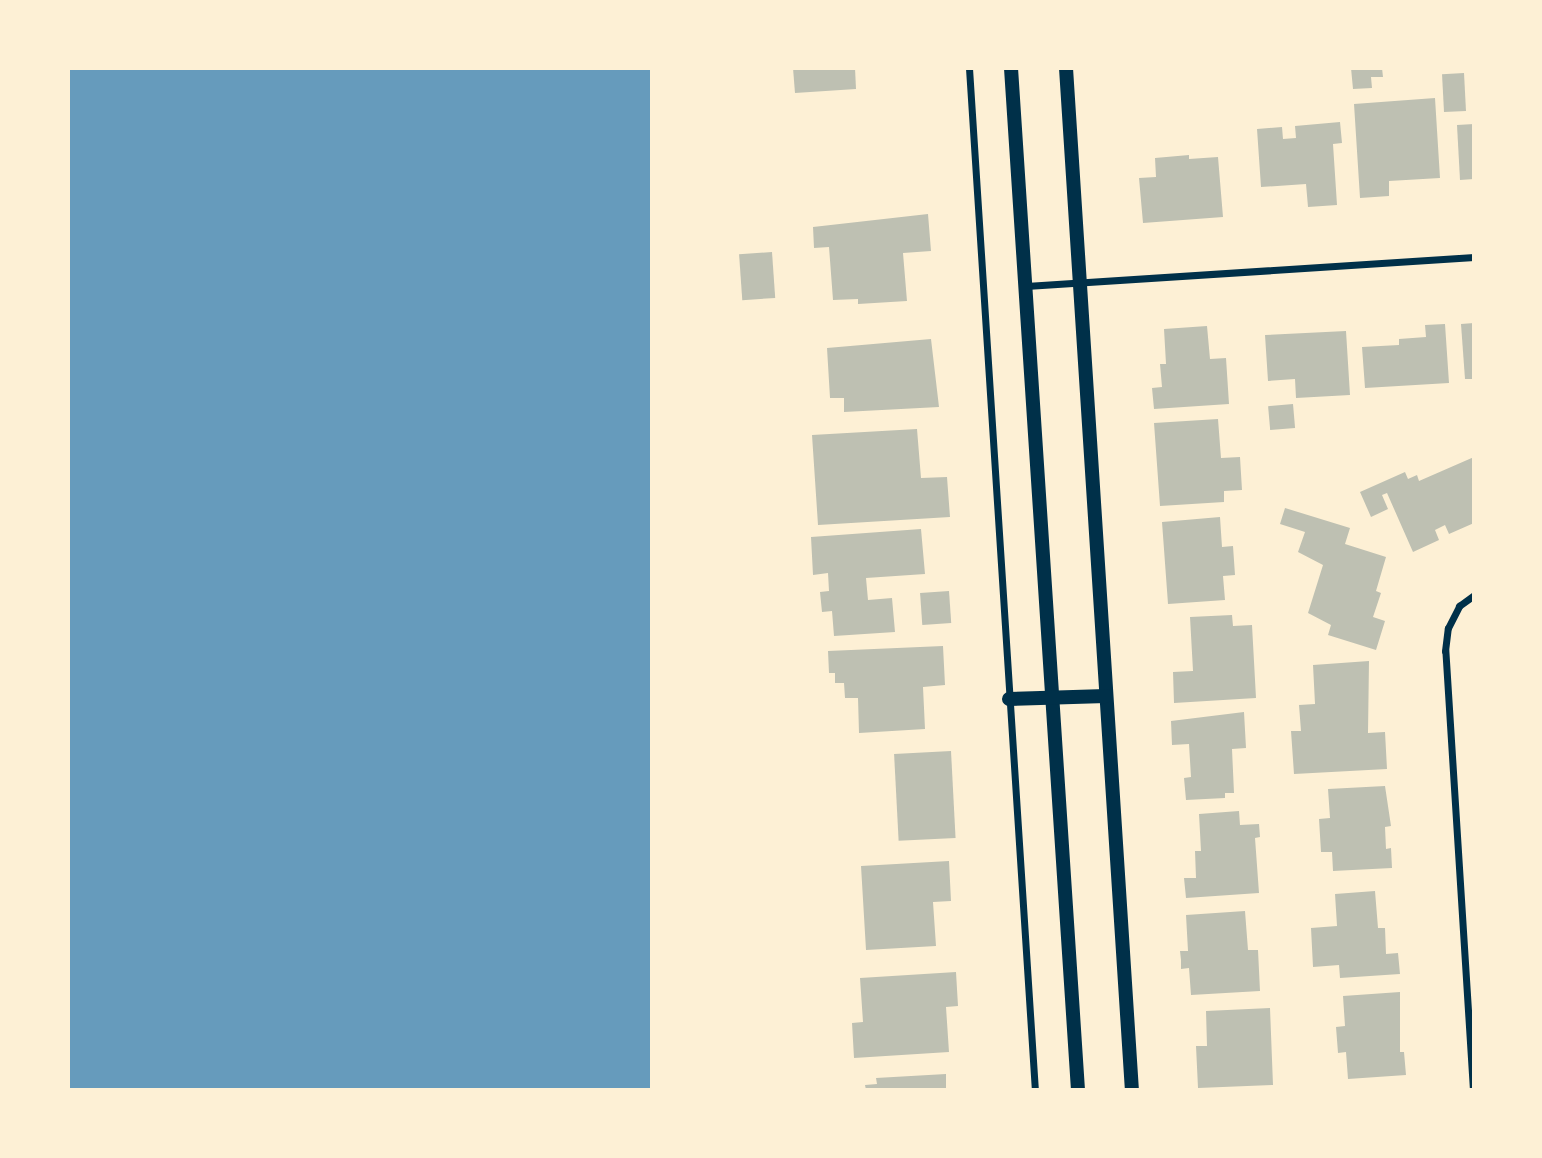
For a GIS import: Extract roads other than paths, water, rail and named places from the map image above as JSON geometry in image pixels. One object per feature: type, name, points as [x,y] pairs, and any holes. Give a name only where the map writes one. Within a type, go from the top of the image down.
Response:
[{"type":"main road","points":[[1011,68],[1078,1090]]},
{"type":"main road","points":[[1066,68],[1132,1090]]},
{"type":"main road","points":[[1009,699],[1105,696]]},
{"type":"street","points":[[969,68],[1035,1090]]},
{"type":"street","points":[[1026,286],[1474,257]]},
{"type":"street","points":[[1474,595],[1459,606],[1448,628],[1445,676],[1474,1090]]},
{"type":"water","points":[[68,68],[650,68],[650,1090],[68,1090]]}]
